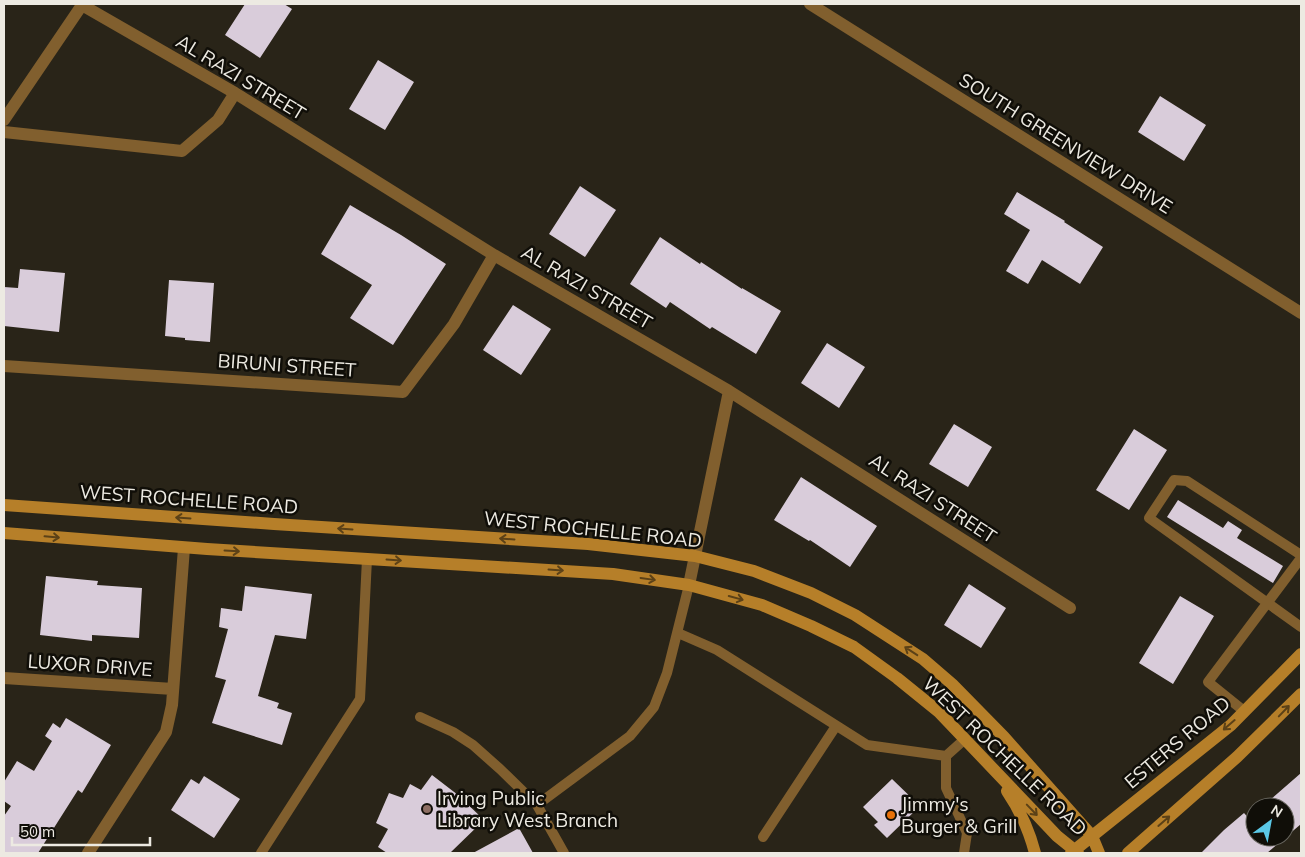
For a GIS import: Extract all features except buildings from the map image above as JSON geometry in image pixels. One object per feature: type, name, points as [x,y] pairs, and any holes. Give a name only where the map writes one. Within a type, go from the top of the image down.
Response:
[{"type":"street","name":"SOUTH GREENVIEW DRIVE","points":[[810,4],[1301,313]]},
{"type":"street","name":"AL RAZI STREET","points":[[82,5],[235,93],[494,255],[729,391],[1070,608]]},
{"type":"street","points":[[4,120],[82,5]]},
{"type":"street","points":[[4,132],[182,151],[218,120],[235,93]]},
{"type":"street","name":"BIRUNI STREET","points":[[4,366],[403,392],[454,324],[494,255]]},
{"type":"street","points":[[689,585],[729,391]]},
{"type":"street","name":"WEST ROCHELLE ROAD","points":[[4,505],[588,544],[695,556],[754,571],[811,593],[855,615],[923,659],[952,684],[1004,737],[1092,836],[1099,853]]},
{"type":"street","name":"WEST ROCHELLE ROAD","points":[[4,533],[184,548],[613,574],[689,585],[762,605],[854,647],[897,678],[939,712],[1074,852]]},
{"type":"street","points":[[88,853],[166,732],[172,705],[184,548]]},
{"type":"street","name":"ESTERS ROAD","points":[[1074,852],[1231,725],[1301,654]]},
{"type":"street","name":"LUXOR DRIVE","points":[[4,678],[173,689]]},
{"type":"street","points":[[1128,853],[1237,758],[1301,694]]},
{"type":"street","points":[[987,762],[1014,802],[1030,834],[1035,853]]},
{"type":"lane","points":[[1244,711],[1208,682],[1268,603],[1301,556],[1187,481],[1174,480],[1149,518],[1268,603],[1301,627]]},
{"type":"lane","points":[[262,853],[360,699],[368,559]]},
{"type":"lane","points":[[538,805],[630,736],[654,707],[667,673],[689,585]]},
{"type":"lane","points":[[678,633],[717,650],[867,745],[946,756]]},
{"type":"lane","points":[[420,717],[453,732],[473,745],[500,769],[538,805],[564,853]]},
{"type":"lane","points":[[764,837],[836,726]]},
{"type":"lane","points":[[964,739],[946,756],[946,788],[968,833],[964,853]]},
{"type":"place","name":"Irving Public Library West Branch","points":[[427,809]]},
{"type":"place","name":"Jimmy's Burger & Grill","points":[[891,815]]}]
